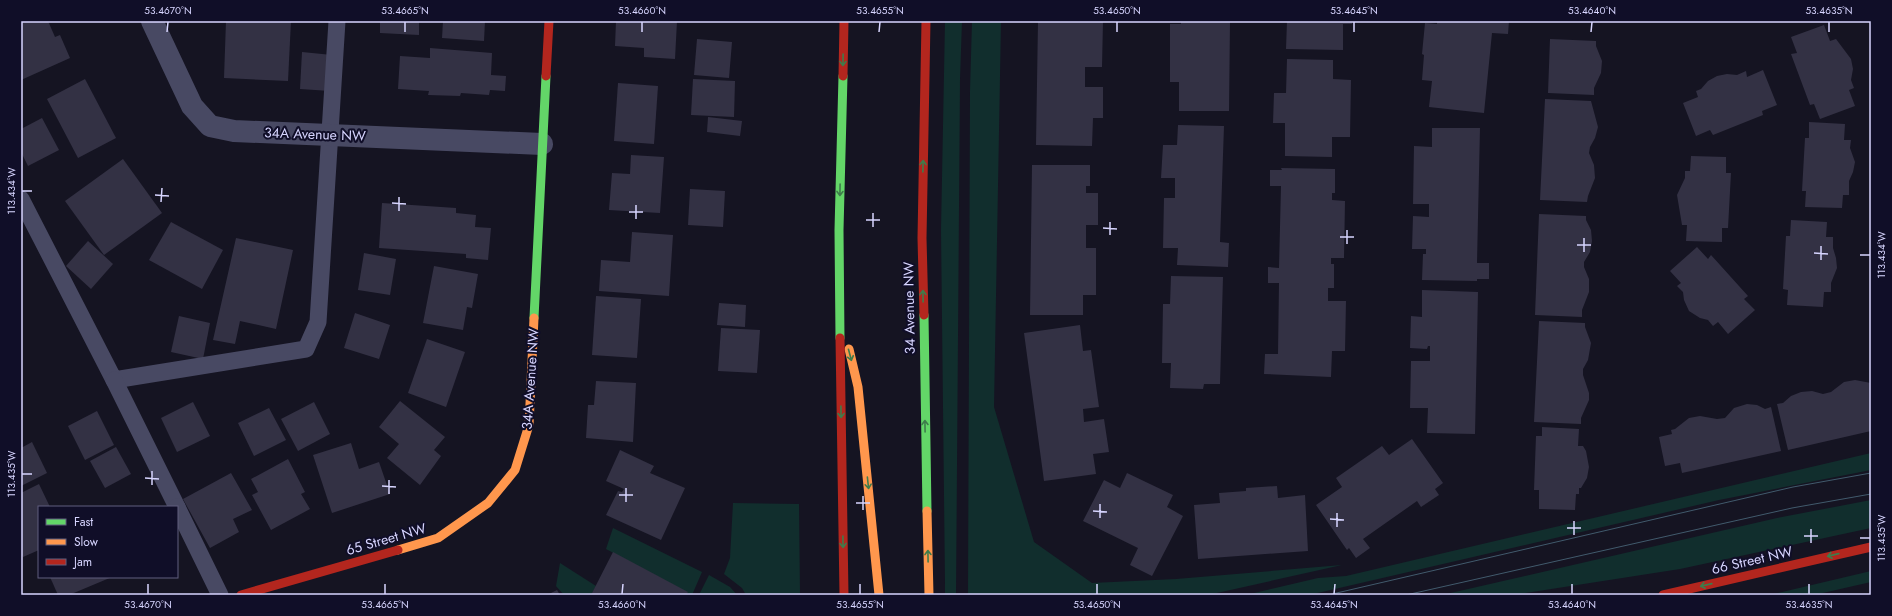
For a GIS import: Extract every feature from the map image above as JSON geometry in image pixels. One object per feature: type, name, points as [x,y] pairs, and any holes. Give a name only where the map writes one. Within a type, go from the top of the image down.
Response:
[{"type":"main road","name":"34A Avenue NW","points":[[515,470],[529,425],[549,21]]},
{"type":"main road","points":[[844,21],[839,222],[844,595]]},
{"type":"main road","name":"34 Avenue NW","points":[[926,21],[922,238],[929,595]]},
{"type":"main road","points":[[840,317],[858,387],[879,595]]},
{"type":"main road","name":"65 Street NW","points":[[242,595],[438,538],[488,502],[515,470]]},
{"type":"main road","name":"66 Street NW","points":[[1664,595],[1871,546]]},
{"type":"street","name":"34A Avenue NW","points":[[152,21],[192,106],[210,126],[234,131],[542,144]]},
{"type":"lane","points":[[114,380],[306,349],[318,322],[337,21]]},
{"type":"lane","points":[[21,199],[177,506]]},
{"type":"lane","points":[[178,509],[220,595]]},
{"type":"green space","points":[[945,21],[962,21],[960,79],[956,595],[945,595],[941,230]]},
{"type":"green space","points":[[972,21],[1001,21],[994,407],[1034,542],[1092,583],[1176,579],[1342,565],[1208,595],[968,595],[970,91]]},
{"type":"green space","points":[[1871,453],[1871,470],[1719,500],[1309,595],[1246,595],[1318,578],[1346,576]]},
{"type":"green space","points":[[1871,500],[1871,528],[1680,569],[1513,595],[1442,595],[1777,518]]},
{"type":"green space","points":[[733,503],[799,504],[800,595],[746,595],[742,588],[724,574],[730,558]]},
{"type":"green space","points":[[613,528],[702,572],[692,595],[686,595],[687,592],[606,549]]},
{"type":"green space","points":[[560,563],[596,586],[591,595],[564,595],[556,586]]},
{"type":"green space","points":[[1871,571],[1871,582],[1814,595],[1769,595]]},
{"type":"green space","points":[[709,575],[730,587],[737,595],[699,595]]},
{"type":"building","points":[[21,21],[48,21],[55,37],[60,35],[70,58],[21,80]]},
{"type":"building","points":[[226,21],[291,21],[288,81],[224,78]]},
{"type":"building","points":[[380,21],[419,21],[419,35],[380,33]]},
{"type":"building","points":[[443,21],[485,21],[484,41],[442,38]]},
{"type":"building","points":[[616,21],[677,21],[675,59],[644,57],[644,48],[615,46]]},
{"type":"building","points":[[1038,21],[1103,21],[1102,67],[1085,67],[1085,87],[1103,87],[1103,118],[1093,118],[1092,146],[1036,145]]},
{"type":"building","points":[[1181,21],[1230,21],[1229,111],[1179,111],[1179,82],[1170,82],[1170,24],[1181,24]]},
{"type":"building","points":[[1287,21],[1352,21],[1352,24],[1343,24],[1343,50],[1286,49]]},
{"type":"building","points":[[1437,21],[1509,21],[1508,34],[1492,33],[1484,113],[1429,107],[1432,81],[1422,80],[1424,55],[1422,54],[1425,23],[1437,24]]},
{"type":"building","points":[[1824,25],[1830,41],[1836,39],[1851,59],[1853,69],[1851,80],[1854,88],[1849,90],[1855,106],[1820,119],[1814,104],[1810,105],[1791,54],[1797,53],[1791,37]]},
{"type":"building","points":[[697,39],[732,42],[729,78],[694,75]]},
{"type":"building","points":[[1550,39],[1596,41],[1596,46],[1602,61],[1601,73],[1594,88],[1594,95],[1548,93]]},
{"type":"building","points":[[430,48],[492,53],[491,75],[506,76],[505,91],[490,90],[489,95],[461,93],[460,96],[428,95],[429,91],[398,89],[400,56],[430,58]]},
{"type":"building","points":[[302,52],[332,55],[330,91],[300,89]]},
{"type":"building","points":[[1287,59],[1333,60],[1333,79],[1351,80],[1350,137],[1332,137],[1332,157],[1285,156],[1285,123],[1273,123],[1274,93],[1286,93]]},
{"type":"building","points":[[1763,70],[1777,105],[1762,111],[1763,115],[1713,135],[1710,130],[1696,136],[1683,103],[1698,97],[1696,91],[1701,89],[1708,81],[1717,76],[1727,74],[1737,75],[1746,71],[1747,77]]},
{"type":"building","points":[[85,79],[116,138],[78,158],[47,99]]},
{"type":"building","points":[[693,79],[735,81],[734,117],[691,115]]},
{"type":"building","points":[[618,83],[658,86],[654,144],[614,141]]},
{"type":"building","points":[[1545,99],[1591,101],[1598,127],[1589,153],[1594,165],[1595,178],[1587,202],[1540,200]]},
{"type":"building","points":[[708,117],[742,121],[740,136],[707,132]]},
{"type":"building","points":[[42,118],[59,150],[28,166],[21,152],[21,129]]},
{"type":"building","points":[[1809,122],[1845,124],[1844,140],[1851,140],[1850,148],[1855,162],[1849,181],[1849,195],[1843,195],[1842,208],[1805,207],[1806,191],[1802,191],[1805,138],[1809,138]]},
{"type":"building","points":[[1178,125],[1224,126],[1220,242],[1229,243],[1228,267],[1177,265],[1178,248],[1163,248],[1164,198],[1175,198],[1175,178],[1161,178],[1163,145],[1177,145]]},
{"type":"building","points":[[1432,128],[1480,128],[1477,263],[1489,263],[1489,279],[1477,279],[1477,281],[1422,280],[1423,254],[1426,254],[1426,249],[1412,249],[1413,216],[1429,217],[1429,204],[1413,204],[1414,146],[1432,147]]},
{"type":"building","points":[[631,155],[664,157],[660,213],[609,210],[612,173],[630,174]]},
{"type":"building","points":[[1691,156],[1726,157],[1726,173],[1731,173],[1728,228],[1722,228],[1722,242],[1686,241],[1687,225],[1682,225],[1677,195],[1685,178],[1685,171],[1690,171]]},
{"type":"building","points":[[123,159],[162,213],[104,255],[65,201]]},
{"type":"building","points":[[1032,165],[1090,165],[1090,186],[1086,186],[1086,193],[1098,193],[1098,225],[1086,225],[1086,248],[1096,248],[1096,295],[1083,295],[1083,315],[1030,315]]},
{"type":"building","points":[[1281,168],[1335,169],[1335,193],[1332,193],[1332,200],[1345,201],[1344,258],[1331,258],[1331,264],[1334,264],[1334,288],[1328,288],[1328,301],[1346,301],[1345,351],[1332,351],[1331,377],[1264,374],[1265,354],[1278,354],[1279,283],[1268,283],[1268,267],[1279,268],[1281,186],[1270,186],[1270,170],[1282,170]]},
{"type":"building","points":[[690,189],[725,191],[723,227],[688,225]]},
{"type":"building","points":[[382,203],[456,208],[456,213],[476,215],[475,227],[491,228],[488,260],[466,258],[466,254],[379,248]]},
{"type":"building","points":[[1539,214],[1586,216],[1586,220],[1591,230],[1592,241],[1590,252],[1584,262],[1584,267],[1589,279],[1589,292],[1582,310],[1582,317],[1535,315]]},
{"type":"building","points":[[1791,220],[1827,222],[1826,237],[1833,237],[1833,248],[1837,268],[1831,283],[1831,292],[1824,292],[1823,307],[1787,305],[1788,290],[1783,289],[1786,236],[1790,236]]},
{"type":"building","points":[[171,222],[223,250],[202,289],[149,260]]},
{"type":"building","points":[[632,232],[673,235],[669,296],[599,291],[601,260],[630,262]]},
{"type":"building","points":[[236,238],[293,250],[276,329],[240,321],[235,344],[213,340]]},
{"type":"building","points":[[88,241],[113,264],[91,289],[66,266]]},
{"type":"building","points":[[1697,247],[1708,259],[1711,255],[1748,296],[1744,299],[1755,310],[1728,334],[1718,322],[1713,326],[1708,320],[1700,318],[1689,311],[1684,300],[1683,292],[1677,286],[1681,283],[1670,271]]},
{"type":"building","points":[[364,253],[396,259],[390,295],[358,290]]},
{"type":"building","points":[[434,266],[478,274],[472,308],[467,307],[463,330],[423,323]]},
{"type":"building","points":[[1171,276],[1223,277],[1220,384],[1204,384],[1203,389],[1170,388],[1171,363],[1162,363],[1163,304],[1170,304]]},
{"type":"building","points":[[1422,290],[1478,292],[1475,434],[1427,433],[1428,408],[1410,408],[1411,361],[1430,361],[1430,346],[1428,346],[1427,349],[1410,348],[1411,316],[1422,317]]},
{"type":"building","points":[[596,296],[641,299],[637,358],[592,355]]},
{"type":"building","points":[[719,303],[746,305],[745,327],[717,325]]},
{"type":"building","points":[[355,313],[390,325],[379,359],[344,348]]},
{"type":"building","points":[[179,316],[210,323],[203,359],[171,352]]},
{"type":"building","points":[[1539,321],[1585,323],[1591,343],[1588,360],[1583,369],[1583,375],[1589,393],[1589,400],[1581,418],[1581,424],[1534,422]]},
{"type":"building","points":[[1080,325],[1083,351],[1091,350],[1099,407],[1083,409],[1084,422],[1104,419],[1109,452],[1093,454],[1096,474],[1044,481],[1024,333]]},
{"type":"building","points":[[721,328],[760,330],[757,373],[718,371]]},
{"type":"building","points":[[427,339],[465,352],[446,407],[408,393]]},
{"type":"building","points":[[1855,380],[1871,383],[1871,431],[1788,450],[1777,404],[1783,403],[1791,396],[1801,392],[1812,391],[1823,394],[1831,392],[1844,382]]},
{"type":"building","points":[[596,381],[636,383],[633,442],[586,438],[588,405],[594,405]]},
{"type":"building","points":[[400,401],[445,437],[434,450],[441,456],[420,485],[387,458],[399,444],[379,427]]},
{"type":"building","points":[[193,402],[210,436],[177,452],[161,418]]},
{"type":"building","points":[[314,402],[330,434],[298,451],[281,419]]},
{"type":"building","points":[[1747,404],[1757,405],[1765,409],[1771,407],[1781,451],[1682,473],[1680,463],[1665,466],[1659,437],[1672,434],[1671,430],[1675,429],[1689,418],[1700,416],[1717,419],[1725,418],[1734,408]]},
{"type":"building","points":[[269,408],[286,440],[254,456],[238,423]]},
{"type":"building","points":[[97,411],[114,445],[85,460],[68,426]]},
{"type":"building","points":[[1542,427],[1579,429],[1578,446],[1583,446],[1586,451],[1589,467],[1587,478],[1581,488],[1579,488],[1579,494],[1576,494],[1575,510],[1539,509],[1539,490],[1534,490],[1536,436],[1542,436]]},
{"type":"building","points":[[1412,439],[1443,483],[1435,489],[1439,495],[1421,507],[1417,501],[1363,539],[1370,548],[1356,558],[1349,548],[1347,550],[1316,505],[1342,487],[1336,478],[1382,446],[1389,455]]},
{"type":"building","points":[[32,442],[47,473],[21,486],[21,448]]},
{"type":"building","points":[[351,443],[359,469],[379,462],[390,494],[332,513],[313,455]]},
{"type":"building","points":[[116,447],[131,474],[105,488],[90,461]]},
{"type":"building","points":[[620,450],[654,466],[650,473],[685,488],[661,540],[606,515],[618,491],[622,492],[624,489],[606,481]]},
{"type":"building","points":[[288,459],[305,492],[301,494],[310,509],[271,530],[252,495],[258,492],[251,479]]},
{"type":"building","points":[[231,473],[252,510],[233,519],[239,532],[210,548],[183,499]]},
{"type":"building","points":[[1127,473],[1173,495],[1167,507],[1183,516],[1152,576],[1130,565],[1138,548],[1083,521],[1104,480],[1120,488]]},
{"type":"building","points":[[39,484],[50,506],[38,506],[38,550],[23,557],[21,553],[21,493]]},
{"type":"building","points":[[1277,486],[1278,498],[1305,495],[1308,551],[1198,559],[1194,505],[1220,503],[1219,493],[1246,491],[1246,488]]},
{"type":"building","points":[[613,552],[688,592],[686,595],[591,595]]},
{"type":"building","points":[[50,578],[110,578],[69,595],[58,595]]},
{"type":"building","points":[[557,590],[560,595],[547,595]]},
{"type":"tram line","points":[[1328,595],[1793,487],[1871,473]]},
{"type":"tram line","points":[[1406,595],[1792,508],[1871,494]]},
{"type":"traffic: fast","points":[[534,318],[546,76]]},
{"type":"traffic: fast","points":[[840,338],[839,230],[843,76]]},
{"type":"traffic: fast","points":[[924,315],[927,511]]},
{"type":"traffic: slow","points":[[398,550],[438,538],[488,503],[515,470],[529,425],[534,318]]},
{"type":"traffic: slow","points":[[849,349],[858,387],[879,595]]},
{"type":"traffic: slow","points":[[927,511],[929,595]]},
{"type":"traffic: jam","points":[[546,76],[549,21]]},
{"type":"traffic: jam","points":[[843,76],[844,21]]},
{"type":"traffic: jam","points":[[924,315],[922,238],[926,21]]},
{"type":"traffic: jam","points":[[840,338],[844,595]]},
{"type":"traffic: jam","points":[[1663,595],[1871,547]]},
{"type":"traffic: jam","points":[[241,595],[398,550]]}]
